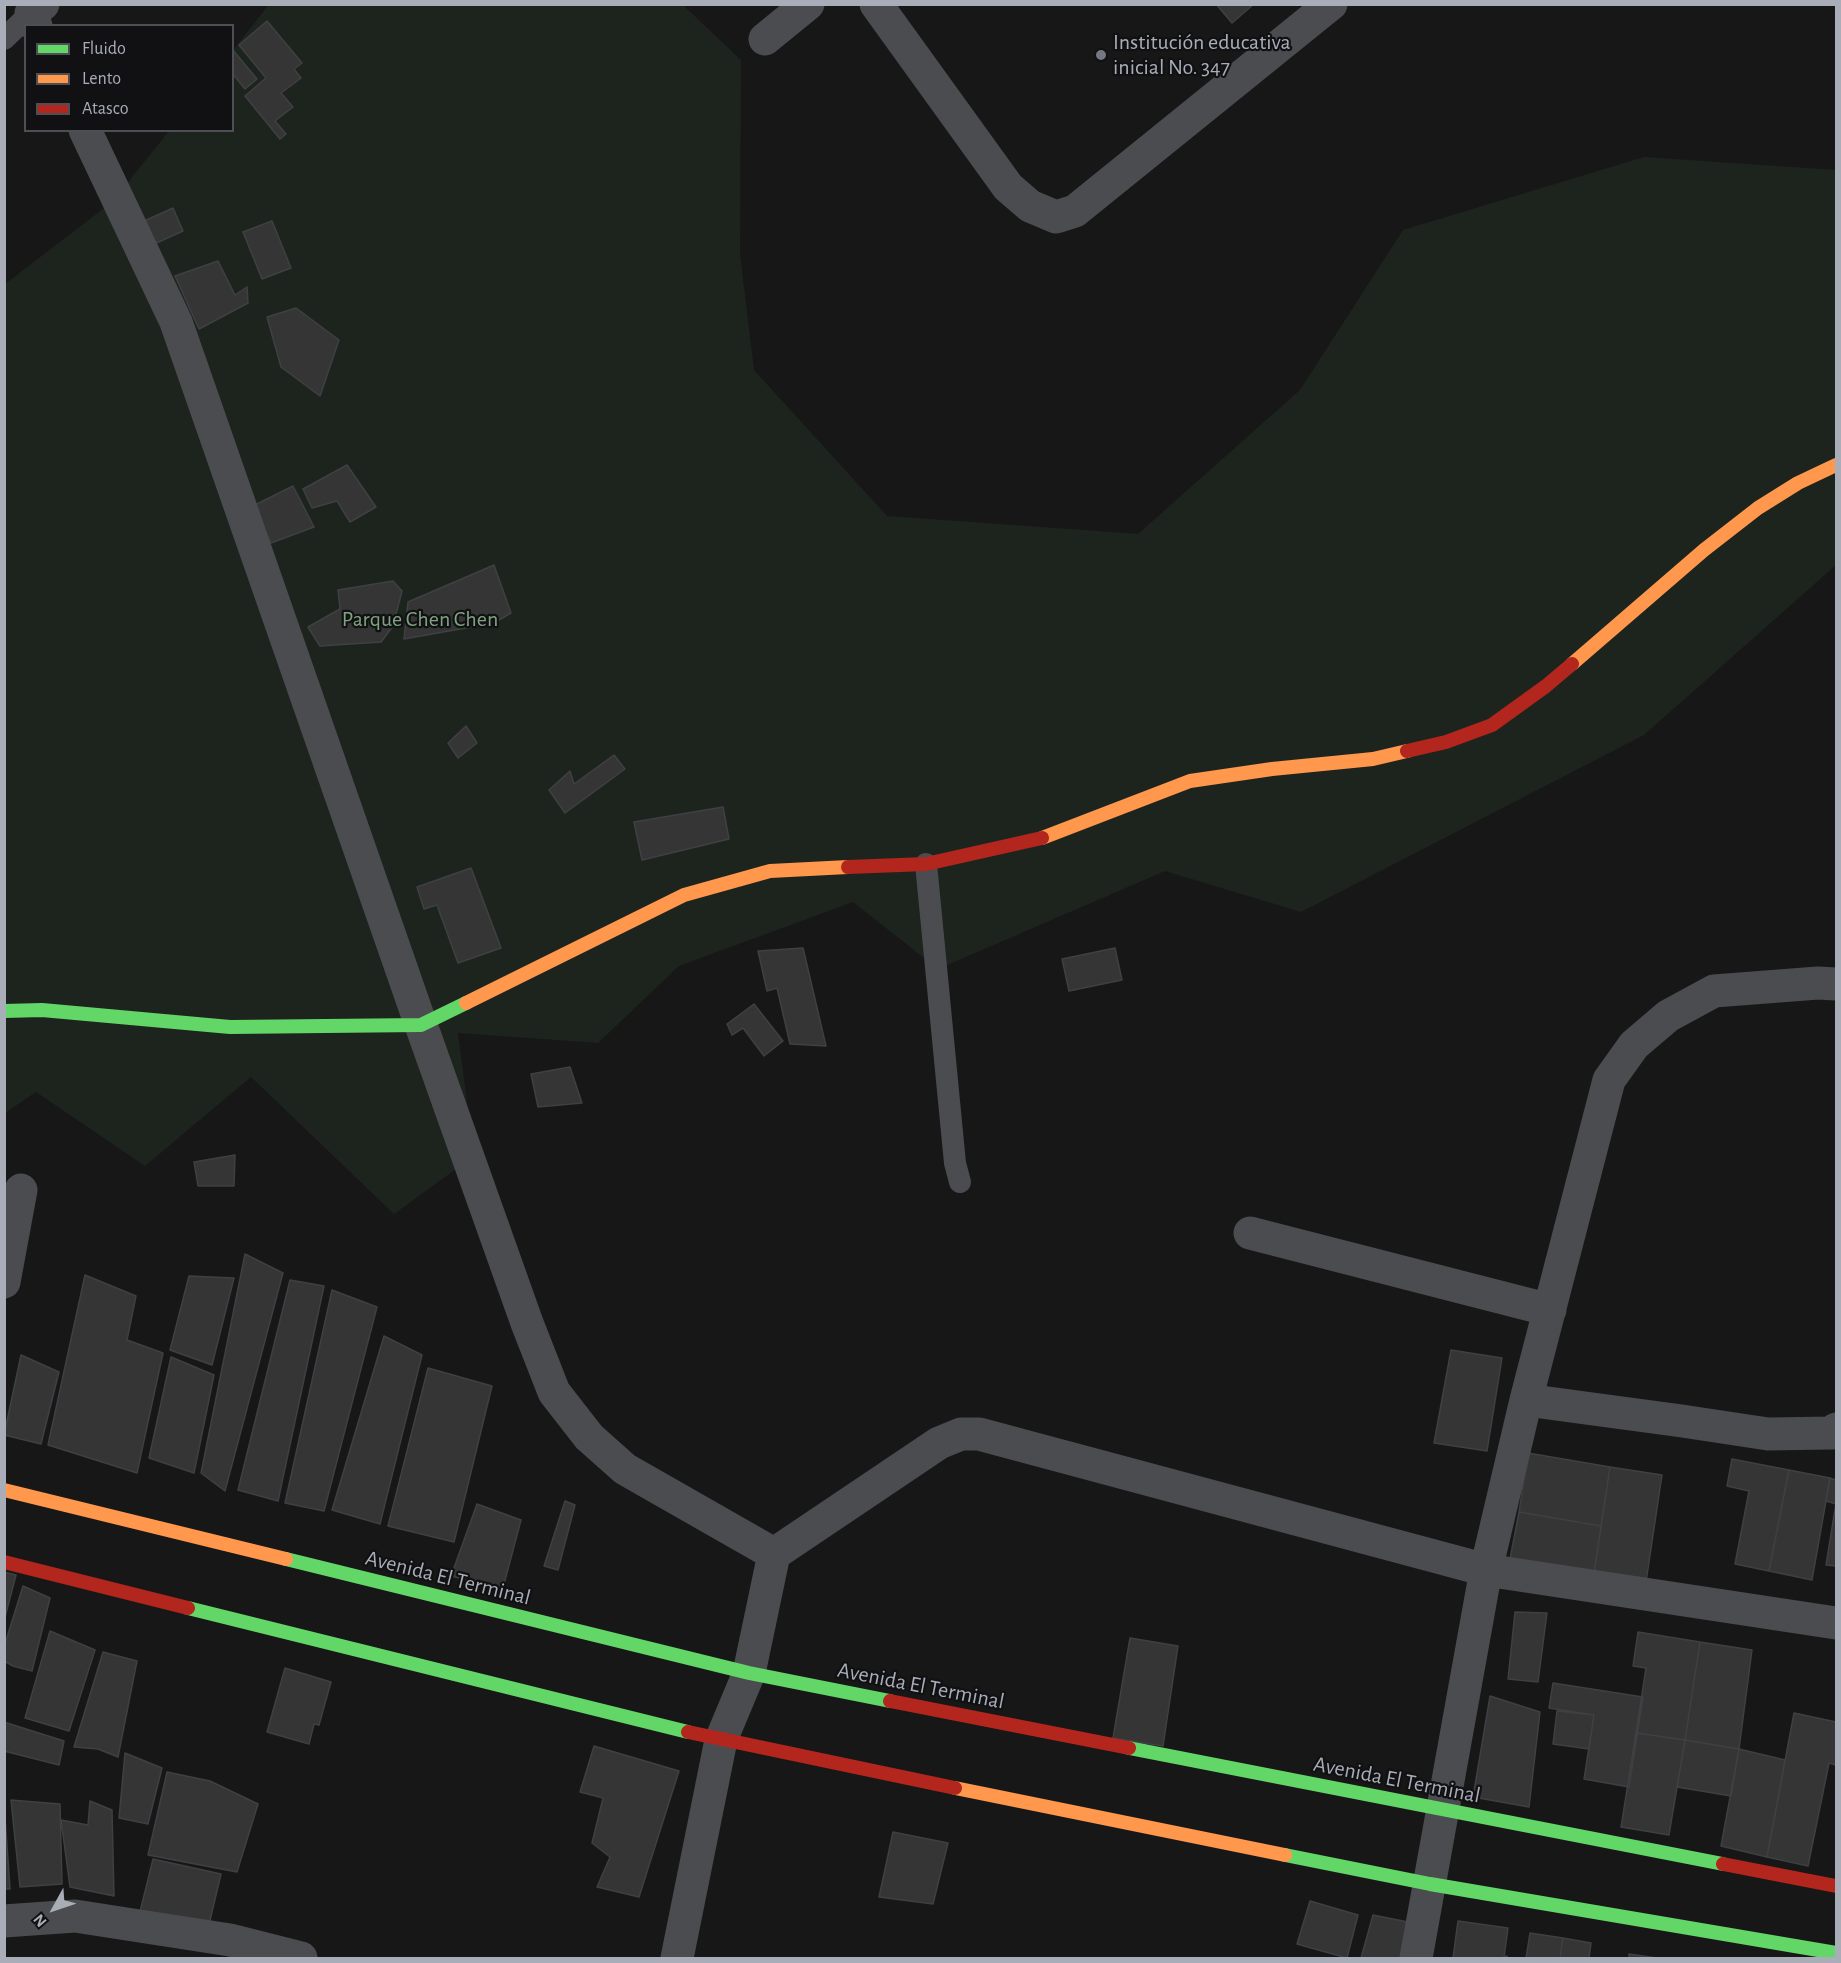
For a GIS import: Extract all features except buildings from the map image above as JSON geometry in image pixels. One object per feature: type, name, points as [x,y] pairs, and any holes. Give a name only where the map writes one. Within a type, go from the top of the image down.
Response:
[{"type":"street","points":[[765,39],[808,4]]},
{"type":"street","points":[[876,4],[1008,187],[1030,206],[1056,217],[1075,211],[1331,4]]},
{"type":"street","points":[[86,132],[176,322],[421,1026],[523,1312],[554,1392],[589,1437],[625,1468],[774,1554]]},
{"type":"street","points":[[4,1011],[42,1010],[230,1027],[421,1026],[684,895],[770,871],[926,864],[1049,836],[1190,781],[1272,769],[1373,759],[1446,742],[1492,725],[1546,686],[1704,550],[1758,508],[1798,483],[1836,465]]},
{"type":"street","points":[[1416,1959],[1486,1570],[1526,1400],[1609,1080],[1634,1045],[1668,1016],[1714,992],[1818,983],[1836,984]]},
{"type":"street","points":[[4,1282],[21,1190]]},
{"type":"street","points":[[1250,1233],[1550,1310]]},
{"type":"street","points":[[1526,1400],[1682,1420],[1768,1434],[1831,1432],[1836,1429]]},
{"type":"street","points":[[677,1959],[721,1740],[749,1673],[774,1554],[939,1443],[961,1434],[979,1434],[1486,1570],[1836,1623]]},
{"type":"street","name":"Avenida El Terminal","points":[[4,1490],[749,1673],[1836,1886]]},
{"type":"street","points":[[4,1562],[721,1740],[1430,1884],[1836,1953]]},
{"type":"street","points":[[4,1921],[75,1916],[230,1940],[301,1959]]},
{"type":"lane","points":[[4,39],[37,14]]},
{"type":"lane","points":[[926,864],[955,1163],[960,1182]]},
{"type":"green space","name":"Parque Chen Chen","points":[[266,5],[683,5],[741,60],[740,254],[754,370],[887,516],[1138,534],[1300,390],[1403,230],[1644,157],[1836,170],[1836,565],[1644,735],[1301,912],[1165,871],[938,969],[853,902],[679,966],[598,1043],[458,1033],[474,1156],[394,1214],[251,1077],[145,1166],[36,1092],[5,1113],[5,284],[112,202],[168,132],[234,132],[234,49],[267,7]]},
{"type":"traffic: fast","points":[[4,1011],[42,1010],[230,1027],[421,1025],[466,1003]]},
{"type":"traffic: fast","points":[[286,1559],[749,1673],[890,1701]]},
{"type":"traffic: fast","points":[[188,1608],[688,1732]]},
{"type":"traffic: fast","points":[[1129,1748],[1723,1864]]},
{"type":"traffic: fast","points":[[1285,1855],[1430,1884],[1836,1953]]},
{"type":"traffic: slow","points":[[1572,664],[1704,550],[1758,508],[1798,483],[1836,465]]},
{"type":"traffic: slow","points":[[1042,838],[1190,781],[1272,769],[1373,759],[1407,751]]},
{"type":"traffic: slow","points":[[466,1003],[684,895],[770,871],[848,867]]},
{"type":"traffic: slow","points":[[4,1490],[286,1559]]},
{"type":"traffic: slow","points":[[955,1788],[1285,1855]]},
{"type":"traffic: jam","points":[[1407,751],[1446,742],[1492,725],[1572,664]]},
{"type":"traffic: jam","points":[[848,867],[926,864],[1042,838]]},
{"type":"traffic: jam","points":[[4,1562],[188,1608]]},
{"type":"traffic: jam","points":[[890,1701],[1129,1748]]},
{"type":"traffic: jam","points":[[688,1732],[955,1788]]},
{"type":"traffic: jam","points":[[1723,1864],[1836,1886]]},
{"type":"place","name":"Institución educativa inicial No. 347","points":[[1101,55]]}]
